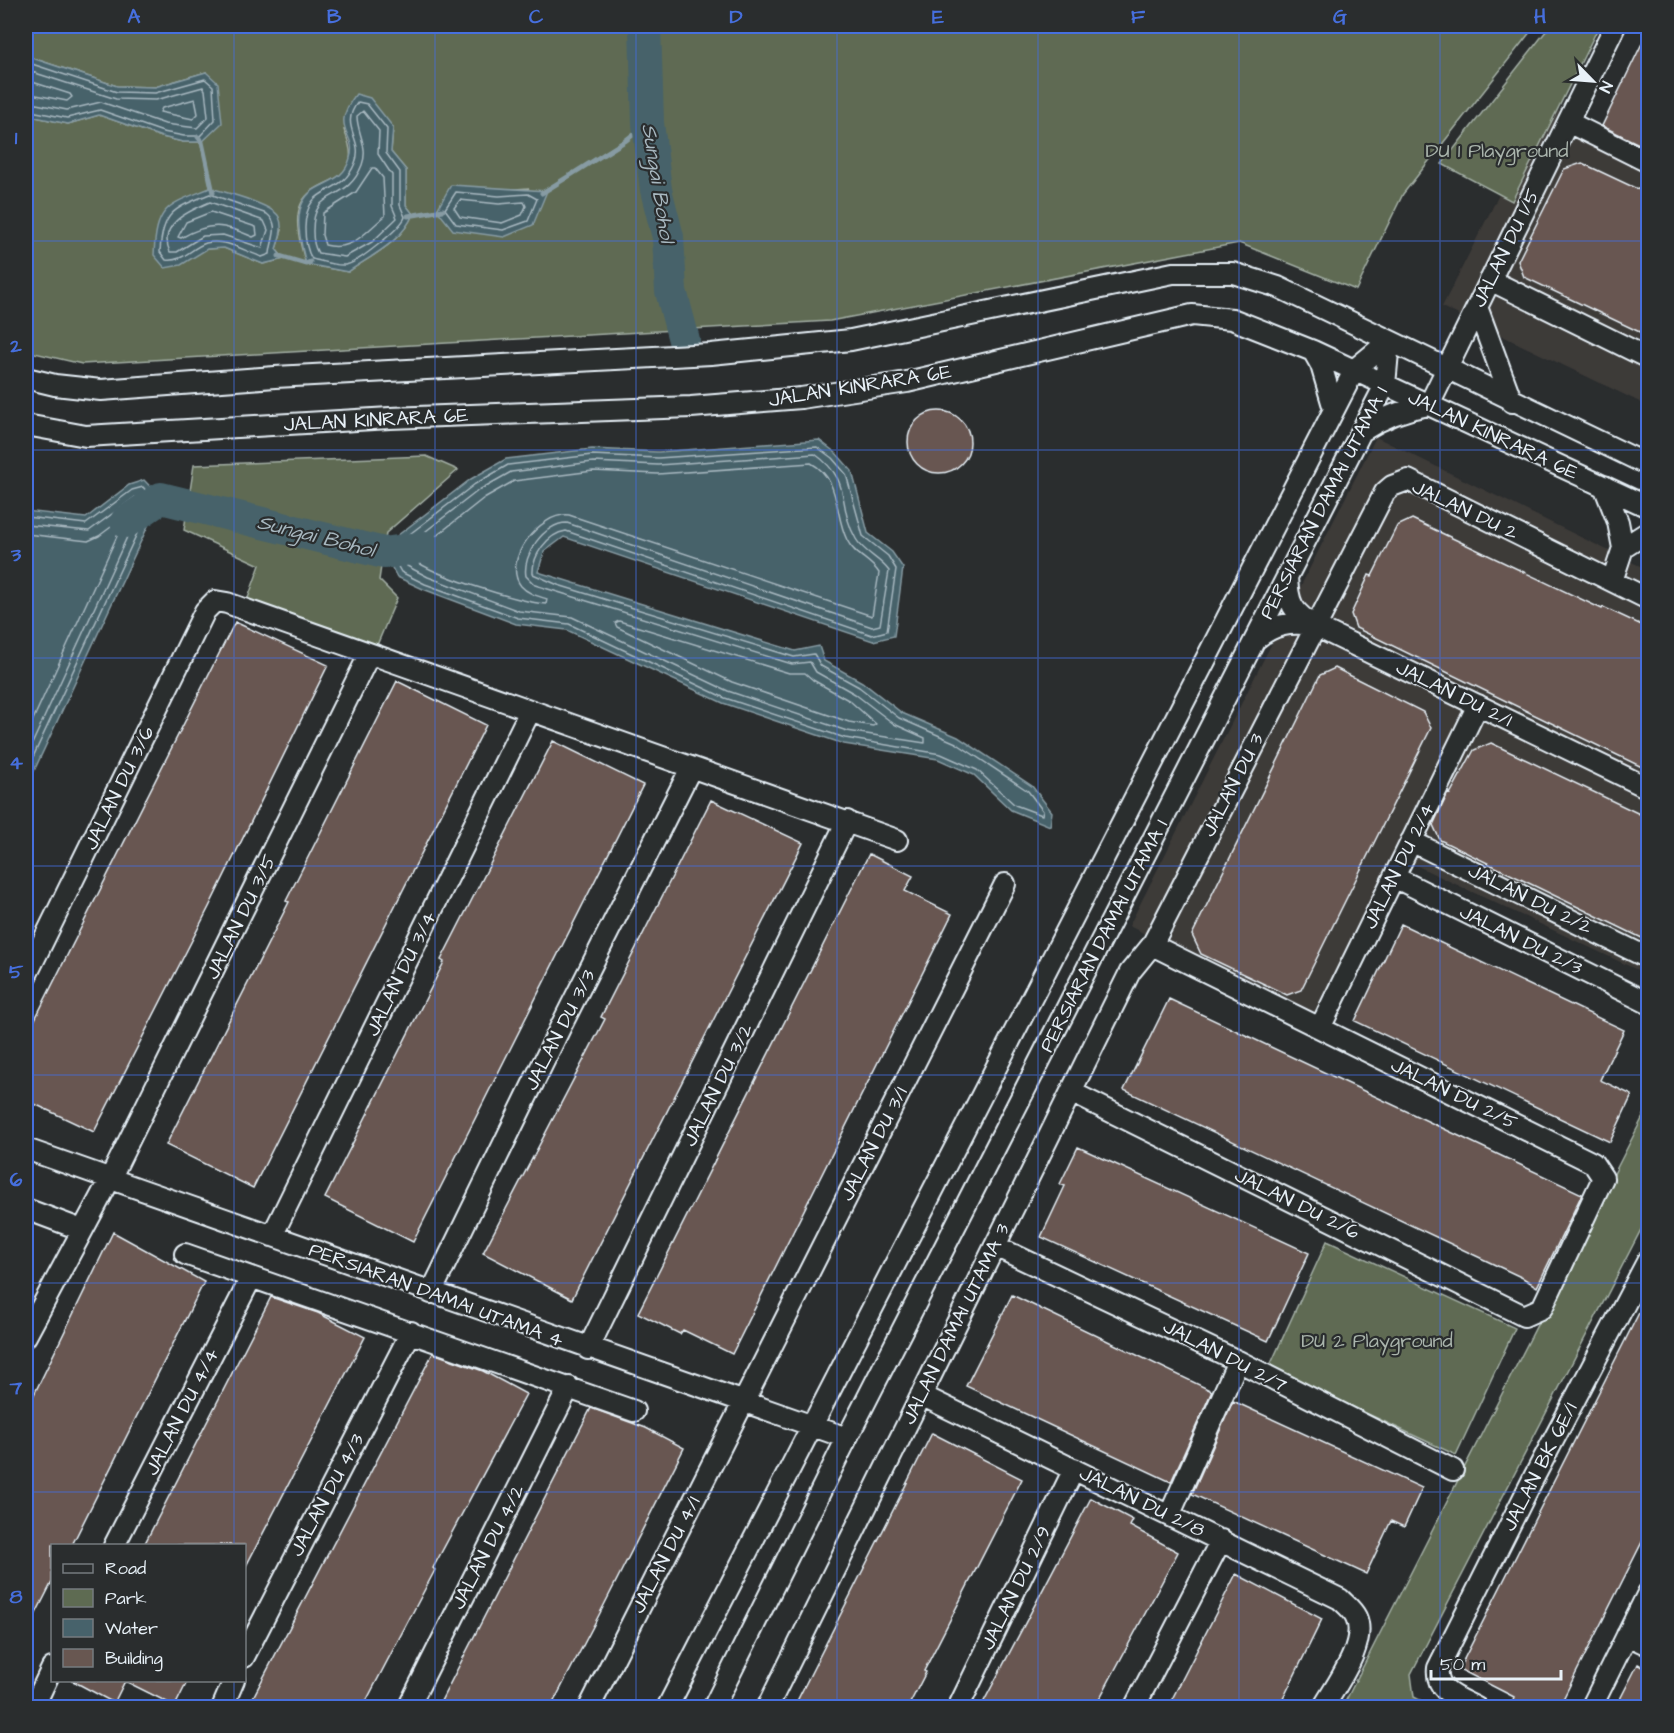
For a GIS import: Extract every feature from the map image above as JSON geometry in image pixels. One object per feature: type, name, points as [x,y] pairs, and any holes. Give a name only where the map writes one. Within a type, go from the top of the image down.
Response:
[{"type":"street","name":"JALAN DU 1/5","points":[[1429,405],[1615,26]]},
{"type":"street","points":[[1568,122],[1648,162]]},
{"type":"street","name":"JALAN KINRARA 6E","points":[[26,378],[55,385],[101,390],[274,376],[711,354],[851,340],[1173,273],[1233,273],[1278,287],[1512,402],[1648,465]]},
{"type":"street","points":[[1490,280],[1648,358]]},
{"type":"street","points":[[1477,307],[1512,402]]},
{"type":"street","name":"JALAN KINRARA 6E","points":[[26,425],[86,436],[390,418],[691,407],[801,398],[907,382],[1192,315],[1232,319],[1313,351],[1648,507]]},
{"type":"street","name":"PERSIARAN DAMAI UTAMA 1","points":[[667,1707],[1355,369],[1389,341]]},
{"type":"street","name":"PERSIARAN DAMAI UTAMA 1","points":[[713,1707],[847,1438],[1385,385],[1389,341]]},
{"type":"street","points":[[1313,351],[1321,365],[1334,409]]},
{"type":"street","points":[[1361,432],[1397,412],[1429,405]]},
{"type":"street","name":"JALAN DU 2","points":[[1315,626],[1385,492],[1392,486],[1408,480],[1648,599]]},
{"type":"street","points":[[1604,486],[1618,522],[1623,549],[1612,581]]},
{"type":"street","points":[[1623,549],[1648,532]]},
{"type":"street","name":"JALAN DU 2/1","points":[[1287,576],[1289,598],[1297,615],[1315,626],[1648,788]]},
{"type":"street","name":"JALAN DU 3/6","points":[[26,976],[205,611],[215,601],[227,603],[369,655]]},
{"type":"street","points":[[1255,640],[1282,625],[1293,623],[1315,626]]},
{"type":"street","name":"JALAN DU 3","points":[[1152,945],[1315,626]]},
{"type":"street","points":[[369,655],[897,840]]},
{"type":"street","name":"JALAN DU 3/5","points":[[26,1336],[110,1179],[369,655]]},
{"type":"street","name":"JALAN DU 2/4","points":[[1320,1028],[1478,705]]},
{"type":"street","name":"JALAN DU 3/4","points":[[272,1236],[530,711]]},
{"type":"street","name":"JALAN DU 3/3","points":[[431,1293],[691,768]]},
{"type":"street","name":"JALAN DU 3/2","points":[[588,1349],[847,821]]},
{"type":"street","name":"JALAN DU 2/2","points":[[1412,841],[1648,958]]},
{"type":"street","name":"JALAN DU 2/3","points":[[1394,877],[1648,1003]]},
{"type":"street","name":"JALAN DU 3/1","points":[[742,1403],[1005,884]]},
{"type":"street","name":"JALAN DU 2/5","points":[[1152,945],[1593,1163],[1603,1178],[1542,1308],[1524,1316]]},
{"type":"street","name":"JALAN DAMAI UTAMA 3","points":[[767,1707],[1130,972],[1152,945]]},
{"type":"street","name":"JALAN DU 2/6","points":[[1071,1092],[1524,1316]]},
{"type":"street","name":"PERSIARAN DAMAI UTAMA 4","points":[[26,1149],[588,1349],[847,1438]]},
{"type":"street","points":[[26,1209],[82,1230]]},
{"type":"street","name":"JALAN DU 2/7","points":[[995,1246],[1239,1361],[1453,1470]]},
{"type":"street","points":[[185,1254],[569,1386],[634,1411]]},
{"type":"street","name":"JALAN BK 6E/1","points":[[1477,1707],[1445,1691],[1437,1677],[1443,1658],[1523,1498],[1648,1260]]},
{"type":"street","name":"JALAN DU 4/4","points":[[115,1544],[251,1278]]},
{"type":"street","name":"JALAN DU 4/3","points":[[246,1653],[411,1332]]},
{"type":"street","points":[[1170,1515],[1239,1361]]},
{"type":"street","name":"JALAN DU 4/2","points":[[408,1707],[569,1386]]},
{"type":"street","name":"JALAN DU 2/8","points":[[921,1395],[1340,1599],[1356,1617],[1358,1635],[1355,1651],[1323,1707]]},
{"type":"street","name":"JALAN DU 4/1","points":[[589,1707],[742,1403]]},
{"type":"street","name":"JALAN DU 2/9","points":[[958,1707],[1074,1469]]},
{"type":"street","points":[[1134,1707],[1221,1540]]},
{"type":"street","points":[[1591,1707],[1648,1593]]},
{"type":"street","points":[[1627,1635],[1648,1646]]},
{"type":"street","points":[[33,1705],[51,1670]]},
{"type":"street","points":[[222,1707],[233,1682]]},
{"type":"shaded area","points":[[1545,104],[1648,155],[1648,406],[1442,307]]},
{"type":"shaded area","points":[[1376,437],[1648,570],[1648,975],[1411,863],[1330,1025],[1129,926]]},
{"type":"green space","points":[[26,26],[1535,26],[1403,194],[1356,290],[1239,243],[830,321],[82,364],[26,351],[26,115],[68,124],[99,115],[162,137],[183,142],[202,142],[206,72],[155,87],[117,86],[26,56]],"holes":[[[393,127],[391,152],[406,170],[406,205],[413,214],[408,224],[394,240],[348,272],[306,264],[299,234],[299,211],[308,194],[345,171],[350,162],[350,149],[344,130]],[[529,188],[453,230],[500,190]],[[282,230],[276,249],[284,259],[263,264],[224,248],[207,249]]]},
{"type":"green space","name":"DU 1 Playground","points":[[1550,26],[1599,26],[1512,201],[1442,164]]},
{"type":"green space","points":[[426,456],[458,470],[386,533],[379,580],[397,598],[377,645],[247,601],[260,565],[184,530],[194,465]]},
{"type":"green space","points":[[1648,1107],[1648,1216],[1411,1674],[1414,1697],[1433,1707],[1342,1708]]},
{"type":"green space","name":"DU 2 Playground","points":[[1327,1241],[1515,1328],[1456,1455],[1269,1368]]},
{"type":"water","points":[[26,56],[117,86],[155,87],[206,72],[218,83],[222,123],[202,142],[183,142],[99,115],[68,124],[26,115]]},
{"type":"water","points":[[356,94],[370,98],[393,127],[391,152],[406,170],[406,205],[413,214],[408,224],[394,240],[348,272],[306,264],[299,233],[299,222],[303,202],[308,194],[341,174],[348,164],[351,149],[344,116]]},
{"type":"water","points":[[451,185],[547,191],[533,225],[504,237],[453,230],[437,210]]},
{"type":"water","points":[[210,188],[248,199],[275,212],[281,225],[276,249],[284,259],[263,264],[224,248],[207,249],[181,265],[165,268],[154,255],[155,238],[162,216],[174,203]]},
{"type":"water","points":[[819,440],[836,453],[852,471],[868,533],[892,552],[903,568],[894,636],[873,641],[564,537],[544,552],[538,572],[795,651],[819,646],[824,661],[862,682],[902,713],[958,737],[1032,786],[1052,812],[1050,826],[1011,810],[974,775],[938,759],[844,744],[723,703],[567,630],[516,624],[423,589],[397,577],[384,553],[393,539],[471,479],[506,459],[592,449],[658,452]]},
{"type":"water","points":[[144,480],[161,498],[33,773],[26,781],[26,511],[86,518],[129,485]]},
{"type":"building","points":[[1648,31],[1648,135],[1643,146],[1602,126]]},
{"type":"building","points":[[1582,163],[1648,194],[1648,336],[1524,277],[1518,261],[1564,169]]},
{"type":"building","points":[[933,411],[945,411],[961,420],[968,430],[970,442],[968,454],[961,464],[945,473],[933,473],[922,468],[913,459],[908,448],[908,436],[913,425],[922,416]]},
{"type":"building","points":[[1412,519],[1602,609],[1603,607],[1648,628],[1648,770],[1356,628],[1351,614],[1369,575],[1372,576],[1397,526]]},
{"type":"building","points":[[235,622],[328,665],[209,907],[94,1132],[26,1100],[26,1037]]},
{"type":"building","points":[[1335,668],[1423,712],[1431,728],[1301,990],[1287,995],[1201,954],[1192,935],[1320,675]]},
{"type":"building","points":[[397,681],[486,725],[253,1188],[166,1145],[289,902],[286,901]]},
{"type":"building","points":[[553,741],[643,785],[413,1242],[325,1198],[444,962],[441,960]]},
{"type":"building","points":[[1491,743],[1648,818],[1648,941],[1440,840],[1433,825],[1448,793],[1450,794],[1474,750]]},
{"type":"building","points":[[711,800],[803,843],[572,1299],[483,1253],[605,1019],[601,1017]]},
{"type":"building","points":[[869,854],[913,876],[905,891],[952,914],[732,1354],[683,1330],[680,1334],[638,1313]]},
{"type":"building","points":[[1401,924],[1624,1030],[1600,1080],[1632,1095],[1610,1142],[1355,1021]]},
{"type":"building","points":[[1169,999],[1582,1194],[1537,1287],[1523,1278],[1124,1090]]},
{"type":"building","points":[[1078,1147],[1309,1253],[1268,1341],[1041,1237],[1065,1186],[1060,1184]]},
{"type":"building","points":[[113,1232],[204,1282],[73,1544],[51,1544],[51,1584],[26,1633],[26,1411]]},
{"type":"building","points":[[1012,1295],[1212,1391],[1171,1482],[966,1386]]},
{"type":"building","points":[[1648,1295],[1648,1530],[1559,1707],[1522,1707],[1512,1703],[1514,1697],[1459,1669]]},
{"type":"building","points":[[271,1297],[318,1313],[365,1337],[246,1566],[246,1544],[145,1544]]},
{"type":"building","points":[[433,1353],[483,1371],[526,1394],[433,1568],[435,1570],[363,1707],[248,1707]]},
{"type":"building","points":[[1233,1401],[1422,1488],[1404,1527],[1391,1521],[1366,1574],[1192,1494]]},
{"type":"building","points":[[591,1408],[646,1428],[684,1448],[599,1615],[551,1707],[438,1707]]},
{"type":"building","points":[[932,1433],[1022,1479],[924,1671],[926,1672],[908,1707],[794,1707]]},
{"type":"building","points":[[1091,1498],[1133,1520],[1130,1526],[1178,1552],[1095,1707],[981,1707]]},
{"type":"building","points":[[1236,1574],[1322,1619],[1279,1707],[1168,1707]]},
{"type":"building","points":[[1638,1664],[1648,1670],[1648,1707],[1616,1707]]},
{"type":"building","points":[[75,1682],[124,1682],[114,1703]]},
{"type":"building","points":[[127,1682],[187,1682],[175,1706]]},
{"type":"waterway","name":"Sungai Bohol","points":[[645,26],[648,123],[656,190],[668,237],[671,291],[684,340]]},
{"type":"waterway","points":[[542,193],[625,141],[648,123]]},
{"type":"waterway","points":[[198,137],[202,142],[213,193]]},
{"type":"waterway","points":[[408,216],[443,210]]},
{"type":"waterway","points":[[279,256],[306,264],[310,262]]},
{"type":"waterway","name":"Sungai Bohol","points":[[126,522],[161,498],[384,553],[425,547]]}]
